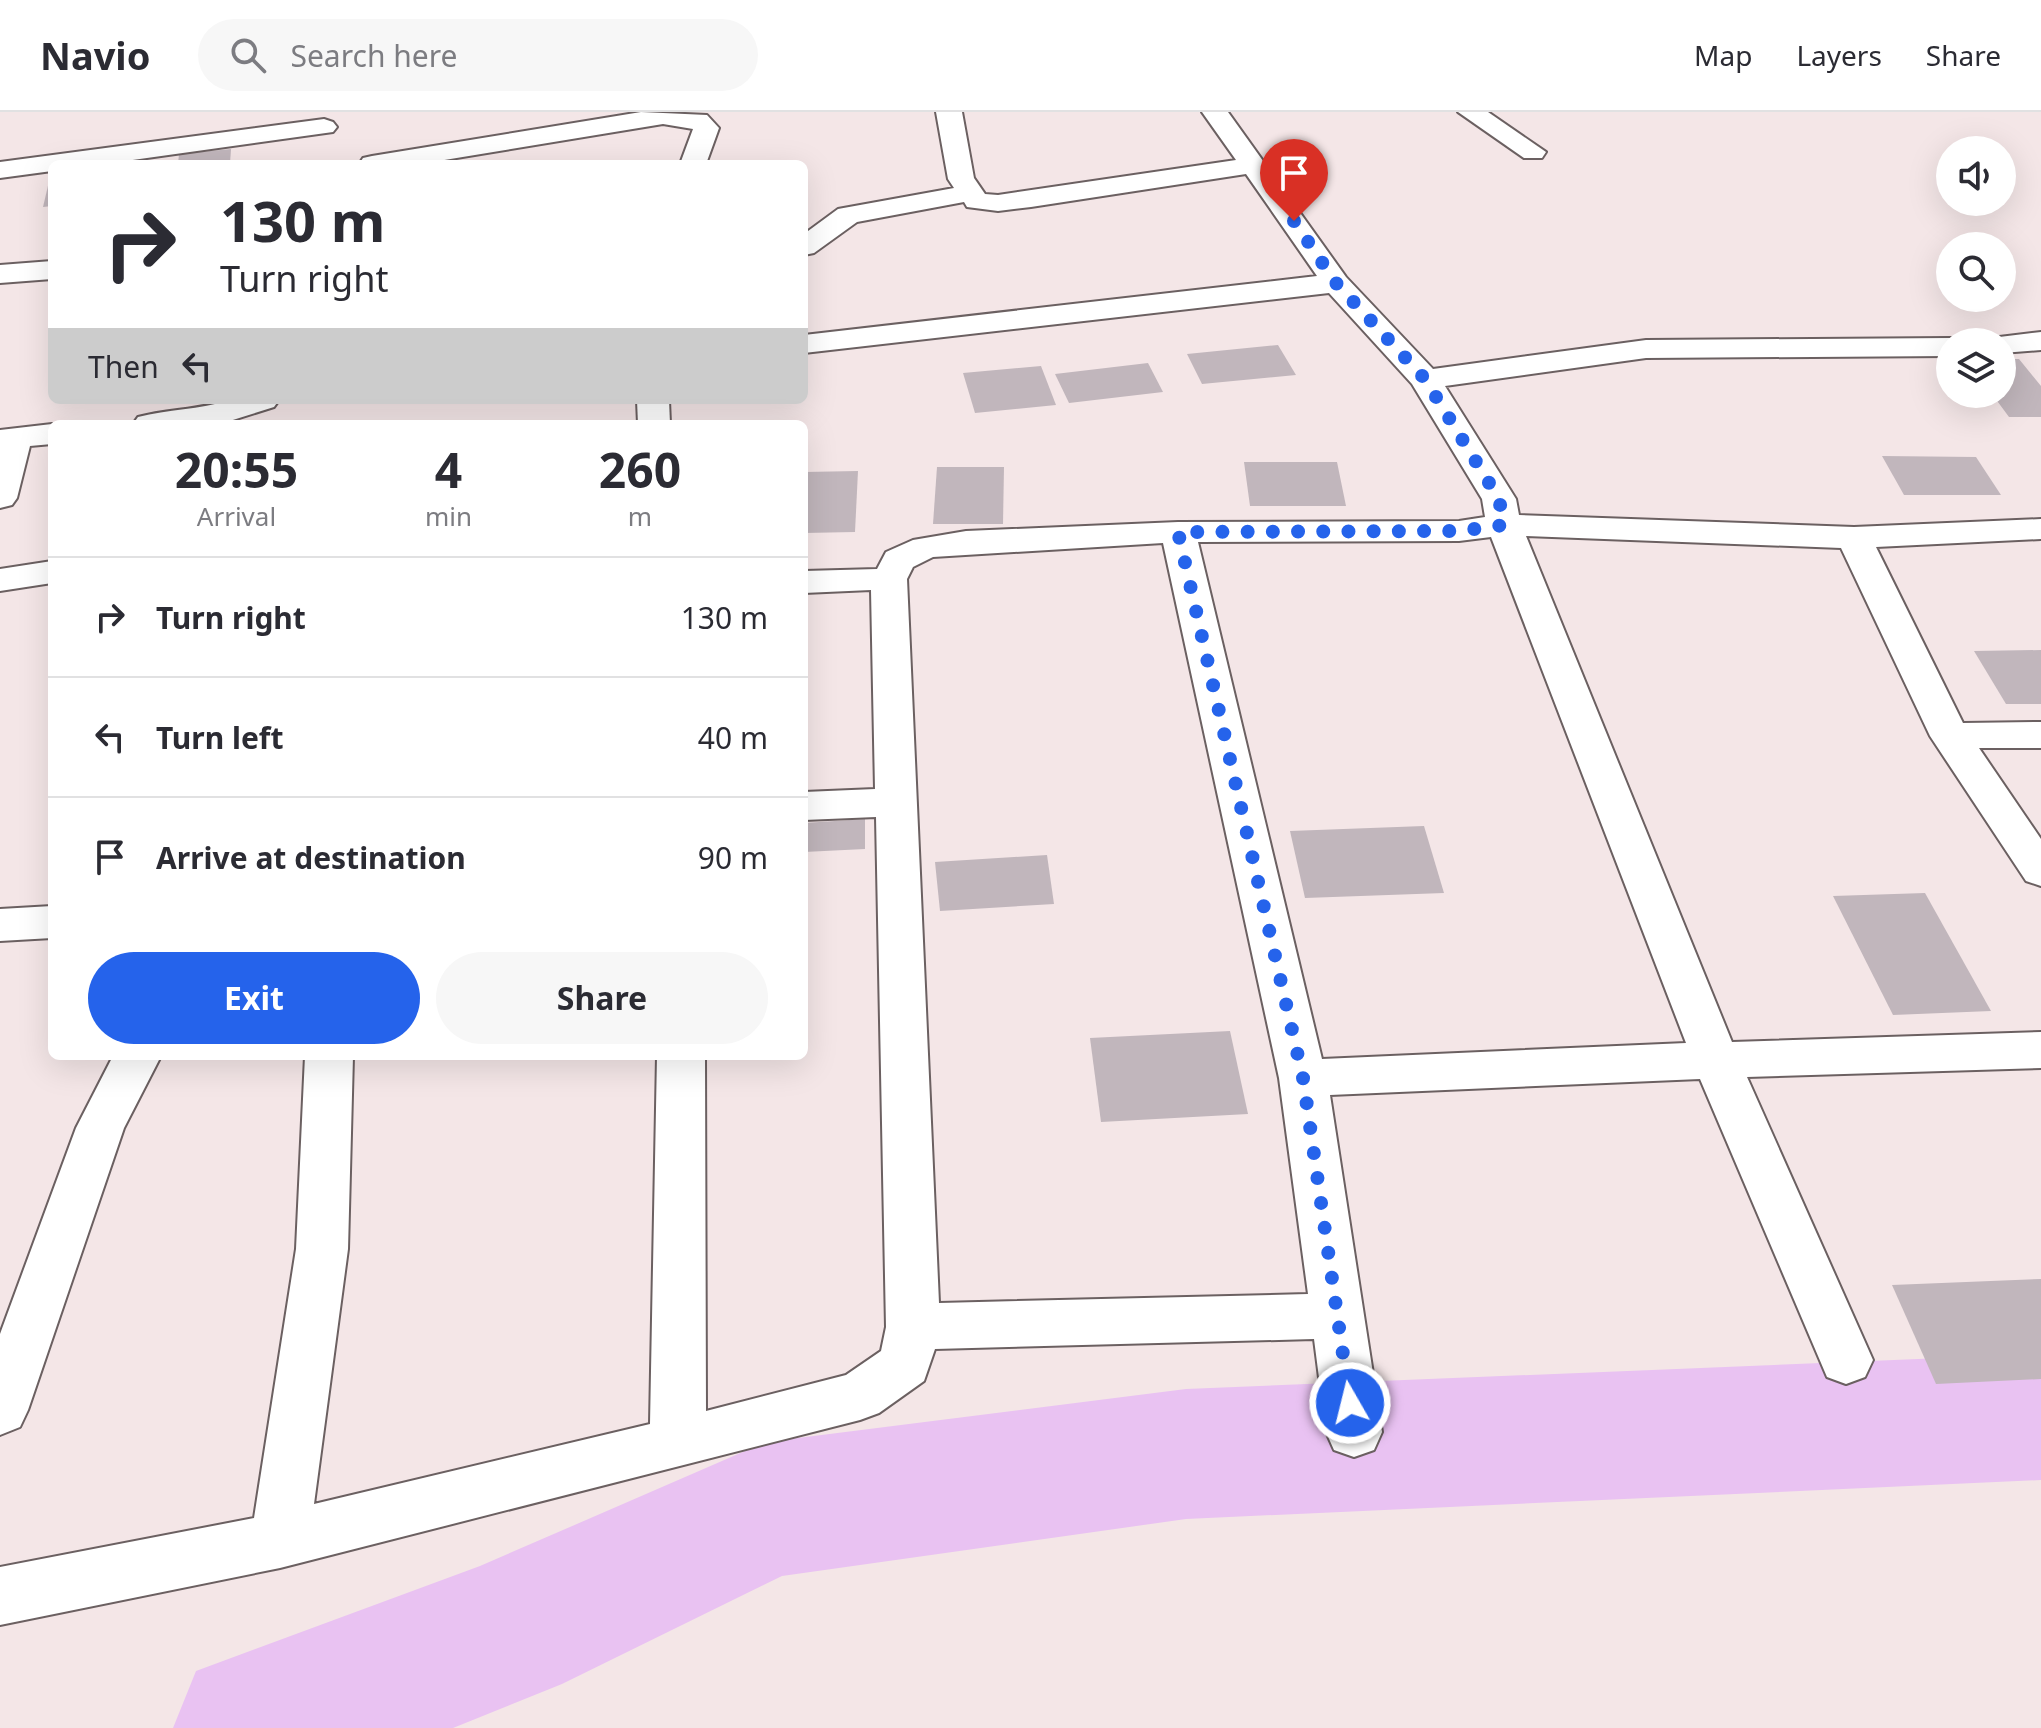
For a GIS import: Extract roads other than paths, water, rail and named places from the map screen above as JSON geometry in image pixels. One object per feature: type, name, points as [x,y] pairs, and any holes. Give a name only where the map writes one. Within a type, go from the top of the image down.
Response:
[{"type":"street","points":[[949,112],[961,179],[977,201],[998,203],[1252,165]]},
{"type":"street","points":[[1215,112],[1336,283],[1425,379],[1499,499],[1504,525],[1716,1060],[1846,1360]]},
{"type":"street","points":[[1471,112],[1533,152]]},
{"type":"street","points":[[439,159],[663,116],[709,116],[694,160]]},
{"type":"street","points":[[81,160],[323,130]]},
{"type":"street","points":[[0,170],[48,164]]},
{"type":"street","points":[[808,244],[848,215],[972,193]]},
{"type":"street","points":[[0,274],[48,270]]},
{"type":"street","points":[[808,344],[1336,283]]},
{"type":"street","points":[[2016,343],[2041,341]]},
{"type":"street","points":[[1425,379],[1646,349],[1936,347]]},
{"type":"street","points":[[187,420],[206,418],[250,404]]},
{"type":"street","points":[[0,498],[8,439],[48,434]]},
{"type":"street","points":[[0,1596],[280,1540],[678,1443],[860,1396],[905,1364],[913,1327],[889,579],[899,560],[925,547],[1178,532],[1459,531],[1504,525],[1854,538],[2041,529]]},
{"type":"street","points":[[1178,532],[1303,1078],[1354,1432]]},
{"type":"street","points":[[1854,538],[1950,736],[2041,871]]},
{"type":"street","points":[[0,580],[48,573]]},
{"type":"street","points":[[808,582],[889,579]]},
{"type":"street","points":[[1950,736],[2041,735]]},
{"type":"street","points":[[808,806],[896,802]]},
{"type":"street","points":[[0,925],[48,922]]},
{"type":"street","points":[[1303,1078],[2041,1050]]},
{"type":"street","points":[[0,1410],[100,1128],[135,1060]]},
{"type":"street","points":[[280,1540],[322,1249],[329,1060]]},
{"type":"street","points":[[678,1443],[681,1060]]},
{"type":"street","points":[[913,1327],[1337,1316]]},
{"type":"waterway","points":[[253,1728],[507,1631],[766,1510],[1186,1454],[2041,1417]]}]
